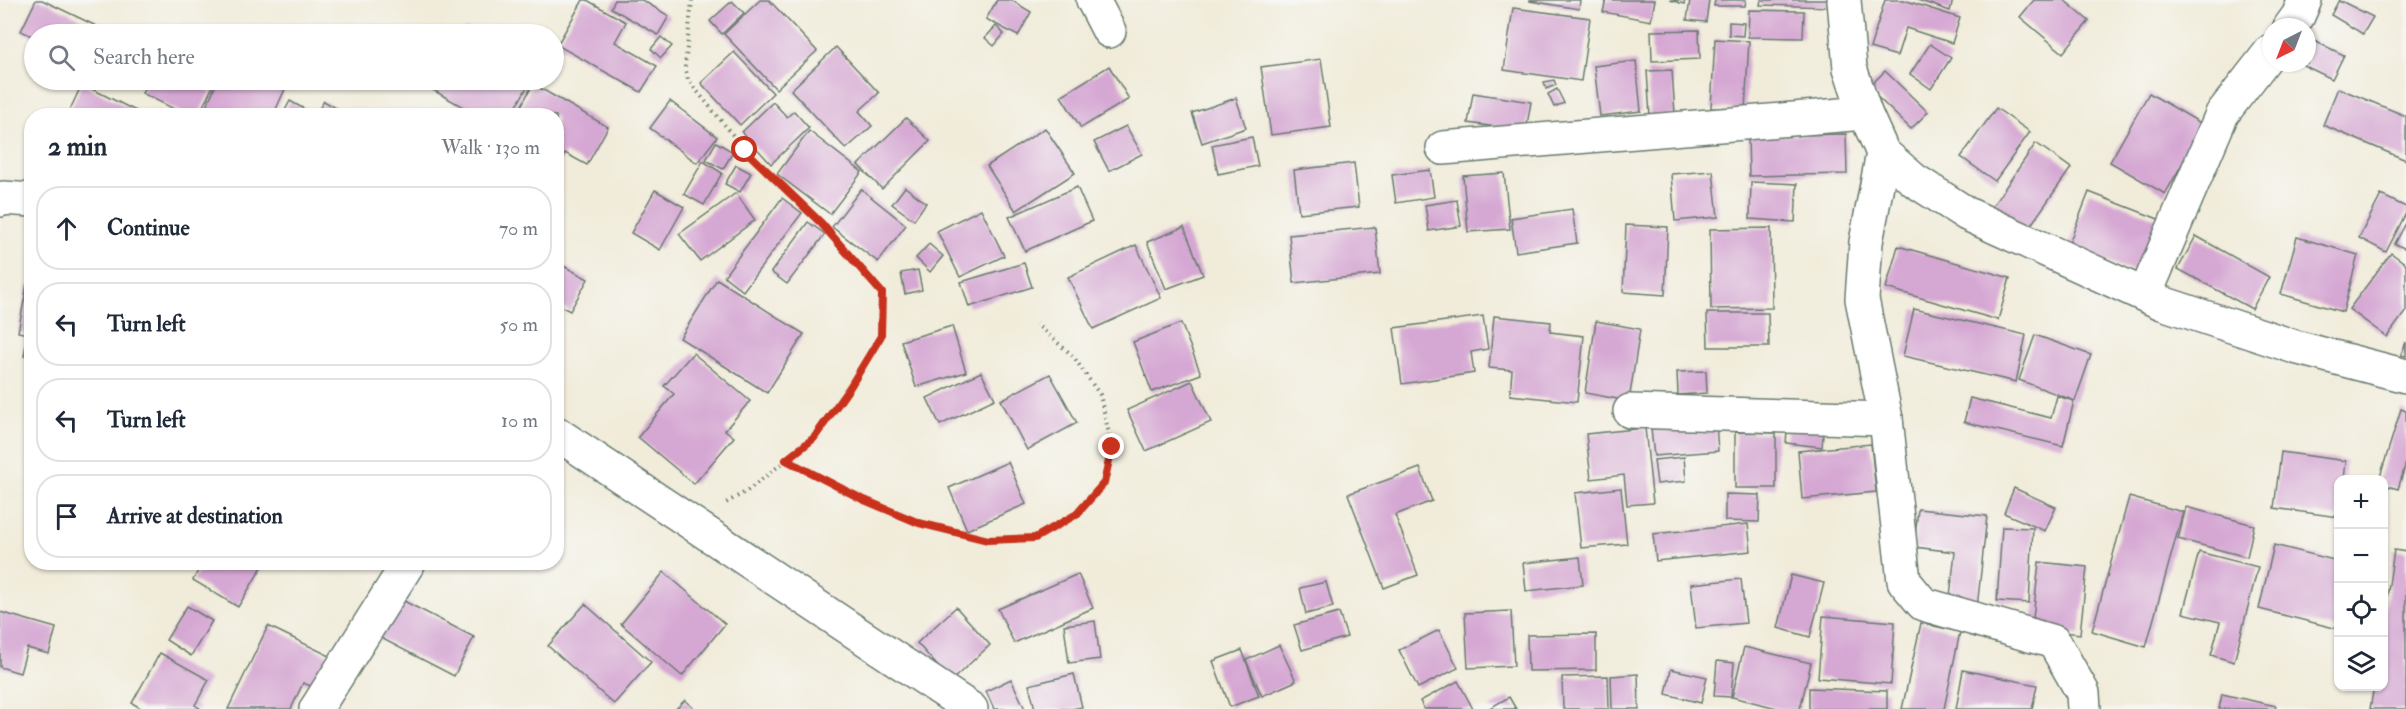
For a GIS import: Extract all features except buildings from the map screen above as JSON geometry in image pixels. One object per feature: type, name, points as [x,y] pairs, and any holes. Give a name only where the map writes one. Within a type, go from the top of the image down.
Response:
[{"type":"street","points":[[1093,0],[1109,31]]},
{"type":"street","points":[[1844,0],[1850,68],[1865,113],[1883,153],[1914,180],[1967,214],[2162,303],[2295,347],[2406,376]]},
{"type":"street","points":[[2297,18],[2305,0]]},
{"type":"street","points":[[2145,295],[2222,114],[2262,63]]},
{"type":"street","points":[[1443,148],[1865,113]]},
{"type":"street","points":[[1883,153],[1866,242],[1862,299],[1886,419],[1904,581],[1923,604],[2054,642],[2083,693],[2084,709]]},
{"type":"street","points":[[0,200],[3,198],[24,199]]},
{"type":"street","points":[[1630,411],[1886,419]]},
{"type":"street","points":[[564,439],[971,709]]},
{"type":"street","points":[[316,709],[404,570]]},
{"type":"path","points":[[691,522],[747,491],[814,438],[850,387],[881,336],[882,293],[821,223],[745,150],[688,80],[685,66],[692,0]]},
{"type":"path","points":[[786,460],[862,499],[919,523],[988,540],[1035,538],[1077,514],[1104,483],[1112,447],[1100,395],[1073,356],[1036,324]]},
{"type":"route","points":[[745,150],[821,223],[882,293],[881,336],[850,387],[814,438],[786,460],[862,499],[919,523],[988,540],[1035,538],[1077,514],[1104,483],[1112,447]]}]
